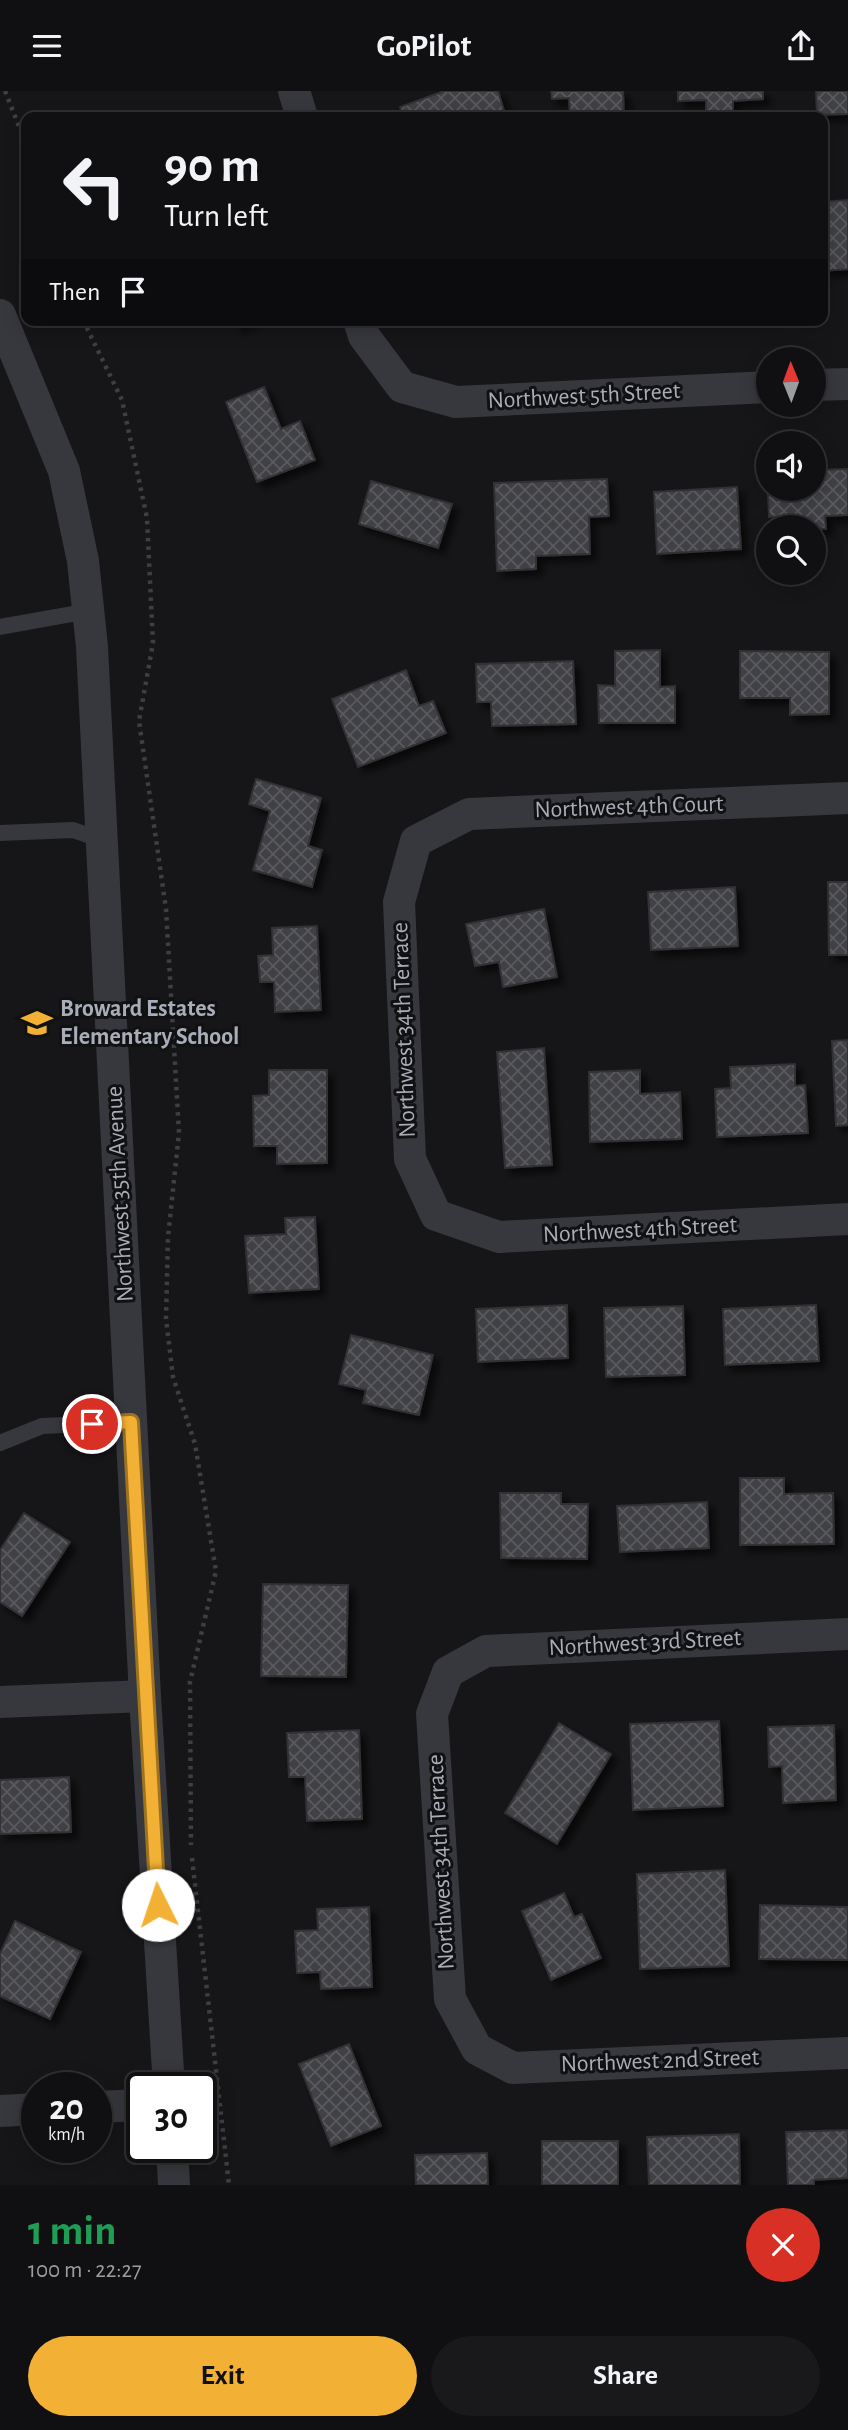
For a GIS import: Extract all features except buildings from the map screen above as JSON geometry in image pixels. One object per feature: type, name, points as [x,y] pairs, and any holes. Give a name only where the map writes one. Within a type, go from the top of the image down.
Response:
[{"type":"street","points":[[294,91],[300,112]]},
{"type":"street","name":"Northwest 35th Avenue","points":[[0,316],[7,352],[64,471],[83,561],[89,611],[145,1696],[168,2072]]},
{"type":"street","name":"Northwest 5th Street","points":[[361,326],[364,336],[402,387],[456,402],[756,388]]},
{"type":"street","points":[[826,385],[848,384]]},
{"type":"street","name":"Northwest 4th Court","points":[[416,841],[469,814],[848,798]]},
{"type":"street","name":"Northwest 34th Terrace","points":[[416,841],[399,902],[410,1159],[436,1215]]},
{"type":"street","name":"Northwest 4th Street","points":[[436,1215],[499,1237],[848,1219]]},
{"type":"street","name":"Northwest 3rd Street","points":[[448,1672],[486,1651],[848,1634]]},
{"type":"street","name":"Northwest 34th Terrace","points":[[448,1672],[432,1714],[450,1999],[477,2049]]},
{"type":"street","points":[[0,1702],[145,1696]]},
{"type":"street","name":"Northwest 2nd Street","points":[[477,2049],[513,2068],[848,2053]]},
{"type":"street","points":[[0,2111],[21,2110]]},
{"type":"street","points":[[173,2163],[174,2185]]},
{"type":"lane","points":[[0,627],[89,611]]},
{"type":"lane","points":[[0,833],[72,830],[102,840]]},
{"type":"lane","points":[[0,1443],[42,1426],[131,1422]]},
{"type":"path","points":[[5,91],[21,131]]},
{"type":"path","points":[[86,326],[122,400],[147,518],[153,643],[139,721],[166,909],[179,1133],[168,1237],[166,1319],[173,1377],[195,1444],[216,1571],[190,1682],[191,1851],[229,2185]]},
{"type":"place","name":"Broward Estates Elementary School","points":[[37,1023]]},
{"type":"route","points":[[92,1424],[131,1422],[158,1905]]}]
